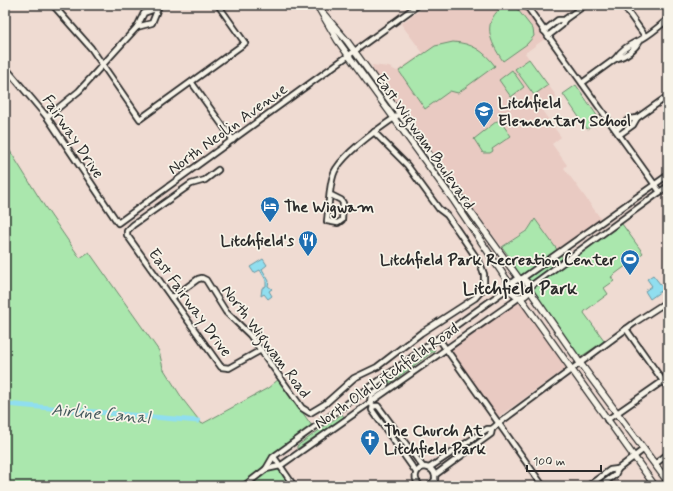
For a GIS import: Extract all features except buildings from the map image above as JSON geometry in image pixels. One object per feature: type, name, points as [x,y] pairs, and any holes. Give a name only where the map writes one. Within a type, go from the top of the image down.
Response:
[{"type":"street","points":[[53,5],[82,37],[140,119],[192,83],[245,43],[218,5]]},
{"type":"street","name":"East Wigwam Boulevard","points":[[317,5],[326,21],[400,114],[520,280]]},
{"type":"street","name":"North Neolin Avenue","points":[[118,223],[418,5]]},
{"type":"street","points":[[526,5],[660,192]]},
{"type":"street","points":[[548,36],[562,25],[564,20],[585,5]]},
{"type":"street","points":[[623,5],[645,36]]},
{"type":"street","points":[[137,27],[152,23],[159,6]]},
{"type":"street","points":[[47,116],[79,91],[137,27],[144,12],[159,6]]},
{"type":"street","points":[[544,31],[558,20],[564,20]]},
{"type":"street","points":[[582,83],[615,59],[624,56],[635,48],[640,40],[668,20]]},
{"type":"street","name":"East Wigwam Boulevard","points":[[352,53],[394,118],[454,201],[511,286]]},
{"type":"street","name":"Fairway Drive","points":[[5,67],[47,116],[97,194],[118,223]]},
{"type":"street","points":[[192,83],[233,140]]},
{"type":"street","points":[[620,135],[633,125],[637,118],[668,96]]},
{"type":"street","points":[[331,195],[341,200],[344,205],[342,220],[338,223],[327,221],[331,195],[336,169],[374,132],[400,114]]},
{"type":"street","points":[[616,130],[629,119],[637,118]]},
{"type":"street","name":"North Wigwam Road","points":[[172,298],[196,280],[205,279],[226,312],[245,330],[261,350],[304,410],[312,413],[325,404],[354,378],[377,367],[421,334],[478,295],[484,283],[483,270],[447,215],[439,209],[411,169],[374,132]]},
{"type":"street","name":"East Fairway Drive","points":[[218,170],[203,181],[189,185],[153,211],[127,231],[127,236],[223,367],[229,368],[261,350]]},
{"type":"street","points":[[655,486],[520,297],[513,294],[511,286],[515,281],[520,280],[668,175]]},
{"type":"street","points":[[520,297],[527,294],[528,288],[668,186]]},
{"type":"street","points":[[520,280],[527,283],[528,288],[580,362],[668,482]]},
{"type":"street","name":"North Old Litchfield Road","points":[[266,470],[274,457],[511,286]]},
{"type":"street","name":"North Old Litchfield Road","points":[[244,486],[266,470],[280,466],[372,404],[446,348],[520,297]]},
{"type":"street","points":[[429,486],[435,477],[491,434],[492,429],[499,423],[580,362],[668,301]]},
{"type":"street","points":[[626,329],[668,388]]},
{"type":"street","points":[[439,339],[543,486]]},
{"type":"street","points":[[386,376],[385,386],[370,396],[372,410],[416,472],[415,480],[421,486]]},
{"type":"street","points":[[607,420],[618,414],[663,381]]},
{"type":"street","points":[[372,404],[378,406],[423,467],[429,468],[487,429],[492,429]]},
{"type":"street","points":[[600,486],[615,475],[618,469],[644,449]]},
{"type":"street","points":[[655,464],[668,454]]},
{"type":"street","points":[[274,457],[294,486]]},
{"type":"street","points":[[416,472],[423,467]]},
{"type":"street","points":[[429,468],[435,477],[437,486]]},
{"type":"street","points":[[588,486],[610,470],[618,469]]},
{"type":"shaded area","name":"Litchfield Elementary School","points":[[427,5],[522,5],[546,38],[525,53],[557,97],[541,109],[561,137],[552,144],[567,165],[564,168],[601,219],[553,255],[532,226],[502,247],[375,76],[372,65],[389,67],[397,71],[423,53],[401,24]]},
{"type":"shaded area","points":[[517,301],[524,307],[566,368],[498,417],[450,350]]},
{"type":"green space","points":[[505,5],[514,5],[533,29],[534,36],[527,44],[503,61],[491,39],[490,24],[497,11]]},
{"type":"green space","points":[[453,42],[472,46],[482,52],[495,66],[458,93],[450,91],[425,109],[399,71],[435,46]]},
{"type":"green space","points":[[529,59],[548,85],[534,95],[515,69]]},
{"type":"green space","points":[[512,70],[524,87],[511,97],[499,80]]},
{"type":"green space","points":[[576,85],[600,120],[587,129],[563,94]]},
{"type":"green space","points":[[497,121],[500,121],[511,136],[492,149],[493,151],[490,153],[483,153],[474,139]]},
{"type":"green space","points":[[5,143],[45,207],[80,258],[89,252],[159,351],[163,368],[184,401],[202,424],[268,388],[279,379],[312,426],[269,457],[290,486],[5,486]]},
{"type":"green space","points":[[535,219],[566,262],[622,224],[643,253],[611,277],[614,281],[604,288],[608,294],[585,311],[584,313],[604,340],[582,356],[577,355],[516,270],[514,263],[502,247],[528,230]]},
{"type":"green space","points":[[432,349],[435,349],[386,386],[384,383]]},
{"type":"green space","points":[[342,414],[344,417],[297,449],[297,446]]},
{"type":"water","points":[[263,259],[267,265],[262,269],[269,281],[268,286],[272,289],[269,291],[272,296],[268,299],[264,294],[261,296],[262,288],[266,286],[266,280],[260,270],[254,273],[250,267]]},
{"type":"water","points":[[653,275],[664,289],[650,299],[645,291],[652,286],[647,279]]},
{"type":"waterway","name":"Airline Canal","points":[[5,404],[198,421]]},
{"type":"place","name":"Litchfield Elementary School","points":[[484,128]]},
{"type":"place","name":"The Wigwam","points":[[270,223]]},
{"type":"place","name":"Litchfield's","points":[[308,257]]},
{"type":"place","name":"Litchfield Park Recreation Center","points":[[630,276]]},
{"type":"place","name":"The Church At Litchfield Park","points":[[370,456]]},
{"type":"district","name":"Litchfield Park","points":[[520,288]]}]
